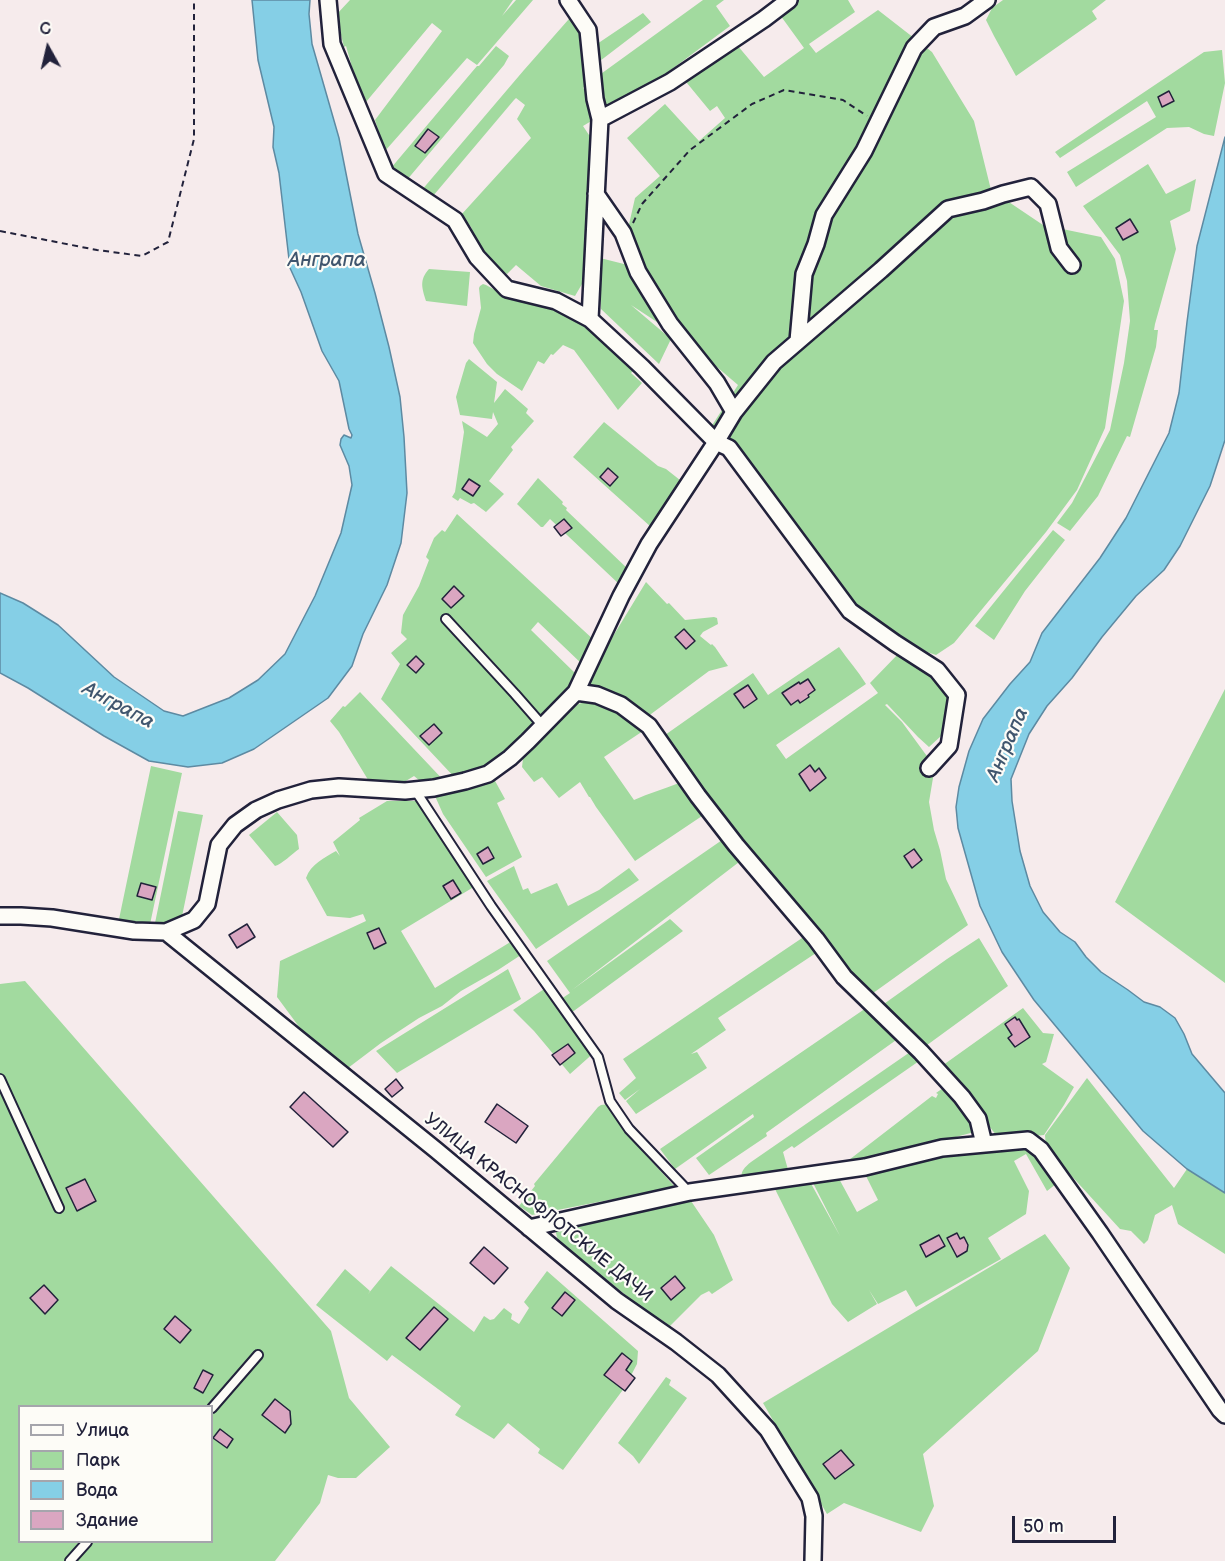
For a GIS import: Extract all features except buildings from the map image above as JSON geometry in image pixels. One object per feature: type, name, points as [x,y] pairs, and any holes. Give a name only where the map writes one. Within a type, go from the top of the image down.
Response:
[{"type":"street","points":[[328,0],[332,44],[386,174],[455,220],[477,257],[507,289],[556,301],[590,319],[642,367],[716,442],[729,448],[850,611],[937,670],[957,695],[949,746],[929,768]]},
{"type":"street","points":[[568,0],[588,30],[595,99],[600,118],[590,319]]},
{"type":"street","points":[[600,118],[670,82],[789,0]]},
{"type":"street","points":[[963,0],[965,16]]},
{"type":"street","points":[[798,341],[804,274],[824,215],[864,151],[914,48],[934,27],[965,16],[987,0]]},
{"type":"street","points":[[0,916],[52,918],[134,931],[166,932],[194,920],[207,904],[219,845],[235,825],[256,810],[278,800],[311,790],[339,787],[405,791],[465,782],[488,774],[510,758],[576,692],[621,596],[649,544],[734,412],[774,362],[948,209],[1031,187],[1048,204],[1059,248],[1072,265]]},
{"type":"street","points":[[596,194],[623,233],[638,272],[670,324],[717,383],[734,412]]},
{"type":"street","points":[[576,692],[597,695],[621,705],[649,726],[736,845],[816,939],[844,977],[921,1052],[962,1097],[978,1119],[984,1144]]},
{"type":"street","name":"УЛИЦА КРАСНОФЛОТСКИЕ ДАЧИ","points":[[166,932],[436,1150],[616,1301],[676,1342],[718,1375],[768,1430],[810,1498],[814,1516],[813,1561]]},
{"type":"street","points":[[529,1228],[690,1192],[865,1167],[942,1148],[1028,1140],[1041,1150],[1225,1415]]},
{"type":"lane","points":[[446,620],[543,726]]},
{"type":"lane","points":[[415,790],[491,906],[598,1057],[610,1101],[629,1129],[690,1192]]},
{"type":"lane","points":[[0,1079],[59,1208]]},
{"type":"lane","points":[[213,1407],[258,1354]]},
{"type":"lane","points":[[70,1561],[86,1543]]},
{"type":"path","points":[[0,231],[97,250],[142,256],[168,242],[194,139],[194,0]]},
{"type":"path","points":[[625,240],[642,204],[690,150],[752,104],[784,90],[843,100],[877,123]]},
{"type":"green space","points":[[350,0],[513,0],[502,16],[516,0],[533,0],[477,65],[467,58],[385,151],[375,120],[442,31],[432,23],[366,102],[346,46],[344,47],[336,15]]},
{"type":"green space","points":[[703,0],[724,0],[716,6],[730,26],[641,92],[608,111],[598,76]]},
{"type":"green space","points":[[786,0],[848,0],[855,12],[809,44],[816,53],[878,10],[932,52],[974,121],[991,190],[1043,225],[1101,237],[1115,259],[1124,301],[1105,428],[1077,490],[1046,532],[954,643],[936,655],[927,652],[878,621],[851,600],[711,427],[738,385],[689,343],[631,305],[671,339],[659,364],[601,309],[600,258],[628,265],[623,251],[635,198],[660,176],[627,138],[665,104],[699,141],[725,118],[717,106],[710,111],[682,77],[732,39],[764,77],[804,48],[775,8]]},
{"type":"green space","points":[[1003,0],[1106,0],[1092,11],[1097,19],[1016,76],[986,20],[992,8]]},
{"type":"green space","points":[[576,11],[590,81],[583,88],[589,93],[598,117],[583,126],[589,135],[597,129],[594,148],[590,153],[589,256],[582,284],[575,296],[541,286],[516,265],[507,274],[492,265],[482,255],[471,227],[461,215],[531,138],[517,119],[525,105],[516,98],[433,196],[421,191]]},
{"type":"green space","points":[[643,13],[651,22],[596,64],[597,44]]},
{"type":"green space","points":[[496,46],[509,56],[504,65],[406,181],[391,168]]},
{"type":"green space","points":[[1222,50],[1225,83],[1214,136],[1189,127],[1167,128],[1076,187],[1067,172],[1156,117],[1147,101],[1060,158],[1055,152],[1204,52]]},
{"type":"green space","points":[[1148,164],[1166,194],[1196,179],[1190,211],[1170,221],[1176,249],[1155,324],[1154,330],[1158,330],[1156,347],[1130,437],[1127,436],[1098,496],[1070,531],[1057,523],[1072,503],[1110,430],[1130,321],[1127,281],[1120,255],[1083,206]]},
{"type":"green space","points":[[429,269],[470,272],[467,306],[426,301],[422,284]]},
{"type":"green space","points":[[483,284],[506,296],[577,312],[638,366],[631,373],[642,383],[618,410],[574,350],[563,345],[553,355],[551,354],[544,364],[538,361],[522,391],[497,374],[473,343],[481,308],[479,288]]},
{"type":"green space","points":[[469,359],[497,382],[494,403],[505,389],[528,409],[526,413],[534,421],[511,447],[513,450],[489,481],[504,494],[486,512],[474,503],[471,504],[460,498],[458,501],[452,497],[455,492],[464,432],[462,421],[487,437],[498,424],[493,412],[492,419],[460,415],[456,397]]},
{"type":"green space","points":[[604,422],[658,466],[666,469],[685,484],[651,527],[573,457]]},
{"type":"green space","points":[[538,478],[563,502],[566,510],[629,570],[620,585],[550,519],[541,527],[517,504]]},
{"type":"green space","points":[[457,514],[595,641],[583,665],[538,622],[531,630],[577,675],[568,690],[504,760],[457,780],[381,699],[400,664],[391,653],[407,639],[401,633],[403,615],[419,586],[429,560],[426,557],[434,538],[442,530],[445,532]]},
{"type":"green space","points":[[1053,530],[1065,540],[1025,591],[994,640],[975,626]]},
{"type":"green space","points":[[646,582],[685,620],[717,618],[718,624],[700,636],[715,647],[728,666],[709,671],[647,717],[587,683]]},
{"type":"green space","points":[[839,647],[866,684],[776,745],[786,759],[878,693],[870,683],[901,651],[950,681],[953,708],[941,736],[929,747],[887,704],[885,705],[902,722],[932,763],[934,772],[929,802],[934,830],[946,879],[968,925],[869,996],[747,851],[694,780],[696,778],[665,735],[753,673],[768,695]]},
{"type":"green space","points":[[1225,689],[1225,983],[1115,902]]},
{"type":"green space","points":[[360,692],[448,785],[426,786],[414,776],[401,784],[370,783],[330,721]]},
{"type":"green space","points":[[594,700],[615,708],[646,729],[604,757],[634,800],[679,783],[682,789],[689,791],[705,814],[635,861],[580,782],[559,798],[542,777],[534,782],[522,767],[523,759],[578,704]]},
{"type":"green space","points":[[151,766],[182,773],[149,929],[118,924]]},
{"type":"green space","points":[[494,779],[505,799],[497,803],[522,857],[486,877],[443,814],[435,796],[466,790]]},
{"type":"green space","points":[[387,801],[422,801],[477,885],[401,931],[435,988],[517,938],[527,951],[461,991],[442,1006],[419,1018],[348,1068],[314,1047],[277,997],[280,961],[366,921],[363,914],[350,918],[327,916],[306,878],[311,869],[323,859],[336,851],[340,856],[333,842],[360,820],[359,818]]},
{"type":"green space","points":[[178,811],[203,815],[180,926],[155,923]]},
{"type":"green space","points":[[277,812],[297,835],[299,849],[275,866],[249,835]]},
{"type":"green space","points":[[725,838],[743,859],[572,990],[670,919],[683,931],[571,1013],[596,1051],[570,1074],[513,1010],[553,983],[561,999],[570,993],[547,961]]},
{"type":"green space","points":[[514,866],[523,890],[528,888],[531,894],[557,883],[568,906],[599,890],[629,868],[639,880],[536,949],[487,881]]},
{"type":"green space","points":[[808,934],[819,951],[718,1018],[726,1030],[691,1054],[697,1052],[707,1068],[636,1114],[626,1101],[640,1089],[625,1100],[619,1093],[636,1078],[623,1059]]},
{"type":"green space","points":[[979,938],[1008,986],[923,1048],[881,1006]]},
{"type":"green space","points":[[508,969],[521,999],[397,1073],[376,1051]]},
{"type":"green space","points":[[25,981],[331,1331],[349,1398],[390,1447],[356,1478],[338,1478],[328,1475],[320,1503],[275,1561],[0,1561],[0,984]]},
{"type":"green space","points":[[869,1006],[899,1038],[766,1133],[767,1136],[709,1175],[696,1158],[754,1117],[753,1114],[675,1169],[660,1149]]},
{"type":"green space","points":[[1023,1008],[1043,1033],[1054,1034],[1046,1062],[1042,1064],[1074,1087],[1044,1135],[1000,1140],[939,1068]]},
{"type":"green space","points":[[913,1050],[922,1059],[794,1148],[792,1146],[783,1152],[789,1173],[742,1179],[742,1171],[751,1162]]},
{"type":"green space","points":[[1087,1078],[1174,1188],[1187,1169],[1225,1193],[1225,1254],[1178,1224],[1172,1205],[1155,1215],[1148,1240],[1144,1244],[1131,1231],[1120,1229],[1046,1148],[1045,1135]]},
{"type":"green space","points":[[946,1086],[978,1131],[878,1158],[875,1156],[873,1159],[845,1163],[932,1096],[936,1098],[938,1094],[936,1093]]},
{"type":"green space","points":[[609,1104],[626,1133],[675,1187],[532,1215],[519,1206],[535,1186],[534,1184],[598,1107]]},
{"type":"green space","points":[[1020,1144],[1033,1152],[1056,1184],[1047,1191],[1026,1154],[1014,1161],[1029,1191],[1026,1214],[988,1238],[1001,1259],[916,1307],[906,1290],[878,1304],[869,1290],[877,1304],[848,1322],[832,1304],[773,1185],[809,1180],[840,1236],[811,1179],[837,1175],[857,1212],[878,1200],[863,1170]]},
{"type":"green space","points":[[689,1198],[714,1235],[733,1280],[712,1294],[709,1291],[701,1295],[670,1326],[659,1318],[657,1320],[558,1241],[555,1229]]},
{"type":"green space","points":[[1045,1234],[1070,1268],[1038,1351],[923,1454],[934,1506],[921,1532],[844,1503],[827,1514],[763,1403]]},
{"type":"green space","points":[[391,1266],[474,1332],[484,1316],[490,1320],[494,1319],[504,1308],[512,1314],[511,1319],[519,1324],[529,1308],[524,1302],[547,1271],[638,1351],[637,1364],[625,1387],[563,1470],[538,1453],[540,1449],[508,1423],[494,1439],[455,1415],[461,1406],[392,1355],[387,1361],[316,1305],[345,1269],[370,1291],[368,1294]]},
{"type":"green space","points":[[666,1377],[671,1380],[669,1385],[687,1398],[639,1464],[618,1443]]},
{"type":"water","name":"Анграпа","points":[[252,0],[310,0],[312,44],[339,138],[358,234],[389,347],[400,397],[407,493],[401,543],[387,585],[363,634],[352,666],[328,698],[254,749],[222,763],[188,767],[149,761],[0,673],[0,593],[23,603],[58,625],[114,677],[164,711],[183,716],[229,698],[258,680],[285,654],[315,596],[341,533],[352,485],[349,466],[340,445],[344,435],[351,438],[352,435],[339,381],[322,351],[290,268],[279,173],[273,147],[274,127],[258,60]]},
{"type":"water","name":"Анграпа","points":[[1225,137],[1225,440],[1210,486],[1180,546],[1164,570],[1136,596],[1072,678],[1047,706],[1029,734],[1011,779],[1020,851],[1030,886],[1043,912],[1060,932],[1075,942],[1101,972],[1144,1002],[1160,1007],[1175,1018],[1192,1054],[1225,1093],[1225,1193],[1187,1169],[1143,1131],[1034,1000],[1002,952],[980,906],[958,828],[956,807],[969,751],[983,719],[1030,662],[1042,633],[1100,558],[1126,518],[1169,433],[1179,393],[1197,246]]}]
